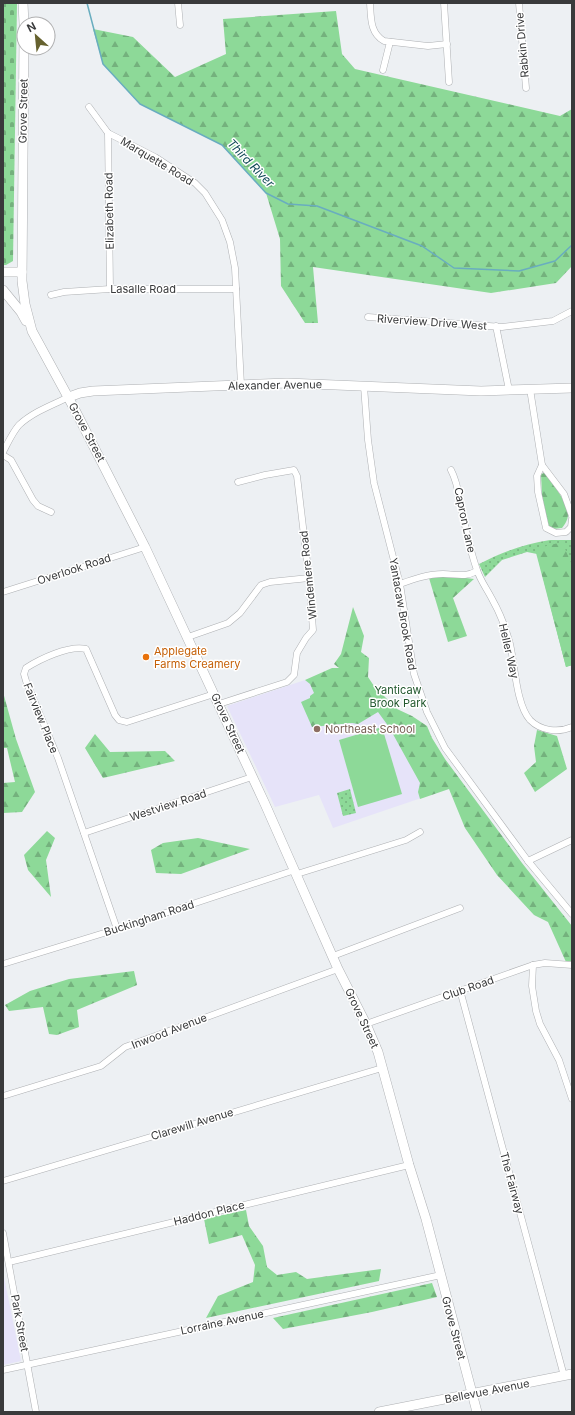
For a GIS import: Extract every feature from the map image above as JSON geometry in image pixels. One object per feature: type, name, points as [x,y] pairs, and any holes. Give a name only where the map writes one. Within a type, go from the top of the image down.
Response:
[{"type":"main road","points":[[24,3],[24,16]]},
{"type":"main road","name":"Grove Street","points":[[24,56],[22,272],[25,304],[32,331],[69,397],[145,546],[296,872],[338,969],[366,1024],[378,1052],[426,1219],[477,1412]]},
{"type":"main road","points":[[3,272],[22,272]]},
{"type":"main road","points":[[3,290],[22,312],[32,331]]},
{"type":"main road","name":"Alexander Avenue","points":[[69,397],[80,393],[93,391],[286,383],[481,391],[572,388]]},
{"type":"main road","name":"Bellevue Avenue","points":[[379,1412],[568,1375]]},
{"type":"street","points":[[178,3],[180,25]]},
{"type":"street","points":[[370,3],[373,30],[380,39],[390,42],[428,46],[447,44]]},
{"type":"street","points":[[444,3],[449,82]]},
{"type":"street","name":"Rabkin Drive","points":[[519,3],[526,88]]},
{"type":"street","points":[[383,70],[390,42]]},
{"type":"street","name":"Marquette Road","points":[[89,107],[108,132],[155,157],[195,182],[205,193],[222,220],[230,242],[235,268],[241,385]]},
{"type":"street","name":"Elizabeth Road","points":[[108,132],[110,289]]},
{"type":"street","name":"Lasalle Road","points":[[50,295],[64,292],[110,289],[236,289]]},
{"type":"street","name":"Riverview Drive West","points":[[368,318],[513,326],[553,321],[572,311]]},
{"type":"street","points":[[496,326],[509,390]]},
{"type":"street","name":"Yantacaw Brook Road","points":[[364,386],[368,440],[374,482],[400,584],[414,674],[427,712],[445,748],[528,860],[572,914]]},
{"type":"street","points":[[530,390],[542,465],[564,494],[572,517],[571,527],[566,532],[556,533],[546,528],[538,492],[537,476],[542,465]]},
{"type":"street","name":"Alexander Avenue","points":[[3,453],[11,436],[19,425],[42,409],[69,397]]},
{"type":"street","points":[[3,453],[11,460],[33,500],[38,506],[51,512]]},
{"type":"street","name":"Windemere Road","points":[[219,704],[287,682],[294,675],[297,653],[313,630],[298,476],[294,470],[264,475],[238,482]]},
{"type":"street","name":"Capron Lane","points":[[451,470],[456,480],[469,547],[477,571]]},
{"type":"street","name":"Overlook Road","points":[[3,592],[145,546]]},
{"type":"street","points":[[400,584],[413,579],[443,574],[469,576],[477,571]]},
{"type":"street","name":"Heller Way","points":[[477,571],[502,618],[510,644],[522,707],[529,719],[544,729],[554,731],[572,727]]},
{"type":"street","points":[[188,636],[228,623],[240,613],[261,585],[270,582],[309,578]]},
{"type":"street","name":"Fairview Place","points":[[117,929],[58,758],[26,681],[24,674],[26,668],[52,655],[72,648],[86,649],[115,715],[119,720],[127,722],[214,694]]},
{"type":"street","name":"Westview Road","points":[[84,833],[252,777]]},
{"type":"street","name":"Buckingham Road","points":[[3,964],[296,872],[406,840],[420,832]]},
{"type":"street","points":[[528,860],[572,840]]},
{"type":"street","points":[[333,956],[460,908]]},
{"type":"street","name":"Club Road","points":[[366,1024],[534,965],[546,963],[572,965]]},
{"type":"street","points":[[534,965],[532,986],[536,1012],[540,1024],[559,1060],[572,1099]]},
{"type":"street","name":"Inwood Avenue","points":[[3,1096],[101,1066],[125,1047],[338,969]]},
{"type":"street","name":"The Fairway","points":[[460,990],[568,1375]]},
{"type":"street","name":"Clarewill Avenue","points":[[3,1181],[382,1068]]},
{"type":"street","name":"Haddon Place","points":[[9,1262],[410,1165]]},
{"type":"street","name":"Park Street","points":[[3,1233],[36,1412]]},
{"type":"street","name":"Lorraine Avenue","points":[[3,1370],[441,1275]]},
{"type":"shaded area","name":"Northeast School","points":[[305,680],[382,704],[436,793],[333,828],[319,795],[275,807],[227,706]]},
{"type":"shaded area","points":[[3,1272],[21,1361],[3,1365]]},
{"type":"green space","points":[[3,3],[17,3],[13,261],[3,265]]},
{"type":"green space","points":[[336,11],[342,54],[355,69],[560,116],[572,109],[572,266],[556,283],[491,293],[313,267],[318,323],[305,323],[281,286],[280,239],[266,193],[222,145],[140,104],[103,64],[93,29],[133,37],[175,77],[226,54],[223,19]]},
{"type":"green space","points":[[544,473],[559,492],[567,509],[567,518],[562,528],[553,529],[549,527],[542,496],[541,474]]},
{"type":"green space","points":[[550,540],[572,540],[572,665],[566,667],[537,554],[527,552],[502,560],[485,577],[479,564],[513,549]]},
{"type":"green space","points":[[562,542],[572,565],[572,665],[566,667],[535,549]]},
{"type":"green space","points":[[450,576],[474,579],[453,598],[467,636],[448,642],[429,578]]},
{"type":"green space","name":"Yanticaw Brook Park","points":[[353,607],[364,636],[361,652],[369,658],[368,677],[374,686],[397,709],[412,716],[427,726],[432,738],[445,759],[522,863],[572,926],[572,961],[566,962],[548,922],[534,915],[497,875],[465,828],[449,789],[420,799],[418,792],[420,783],[389,727],[378,712],[358,724],[352,723],[312,727],[301,702],[310,698],[310,696],[314,693],[310,684],[305,680],[332,668],[339,668],[334,664],[341,654]]},
{"type":"green space","points":[[3,692],[16,739],[35,792],[22,812],[3,813],[3,783],[15,782],[7,748],[3,748]]},
{"type":"green space","points":[[382,727],[402,794],[358,807],[339,740]]},
{"type":"green space","points":[[537,730],[557,736],[567,769],[535,792],[524,773],[536,762],[534,746]]},
{"type":"green space","points":[[95,734],[110,752],[165,751],[175,761],[103,778],[85,748]]},
{"type":"green space","points":[[350,789],[356,813],[343,816],[337,793]]},
{"type":"green space","points":[[47,831],[55,838],[46,860],[51,897],[28,870],[24,855]]},
{"type":"green space","points":[[198,838],[250,849],[181,874],[156,873],[151,850],[163,843]]},
{"type":"green space","points":[[134,971],[137,985],[77,1010],[79,1027],[57,1035],[49,1034],[43,1007],[9,1011],[5,1005],[30,991],[69,979]]},
{"type":"green space","points":[[246,1210],[249,1226],[263,1246],[267,1267],[277,1275],[296,1272],[307,1279],[381,1269],[379,1281],[206,1318],[218,1296],[253,1282],[255,1265],[242,1235],[209,1244],[204,1219]]},
{"type":"green space","points":[[432,1283],[437,1297],[372,1312],[283,1329],[273,1318]]},
{"type":"waterway","name":"Third River","points":[[87,3],[103,64],[140,104],[222,145],[266,193],[288,204],[317,206],[422,246],[454,268],[519,271],[555,261],[572,245]]},
{"type":"place","name":"Applegate Farms Creamery","points":[[146,657]]},
{"type":"place","name":"Northeast School","points":[[317,729]]}]
